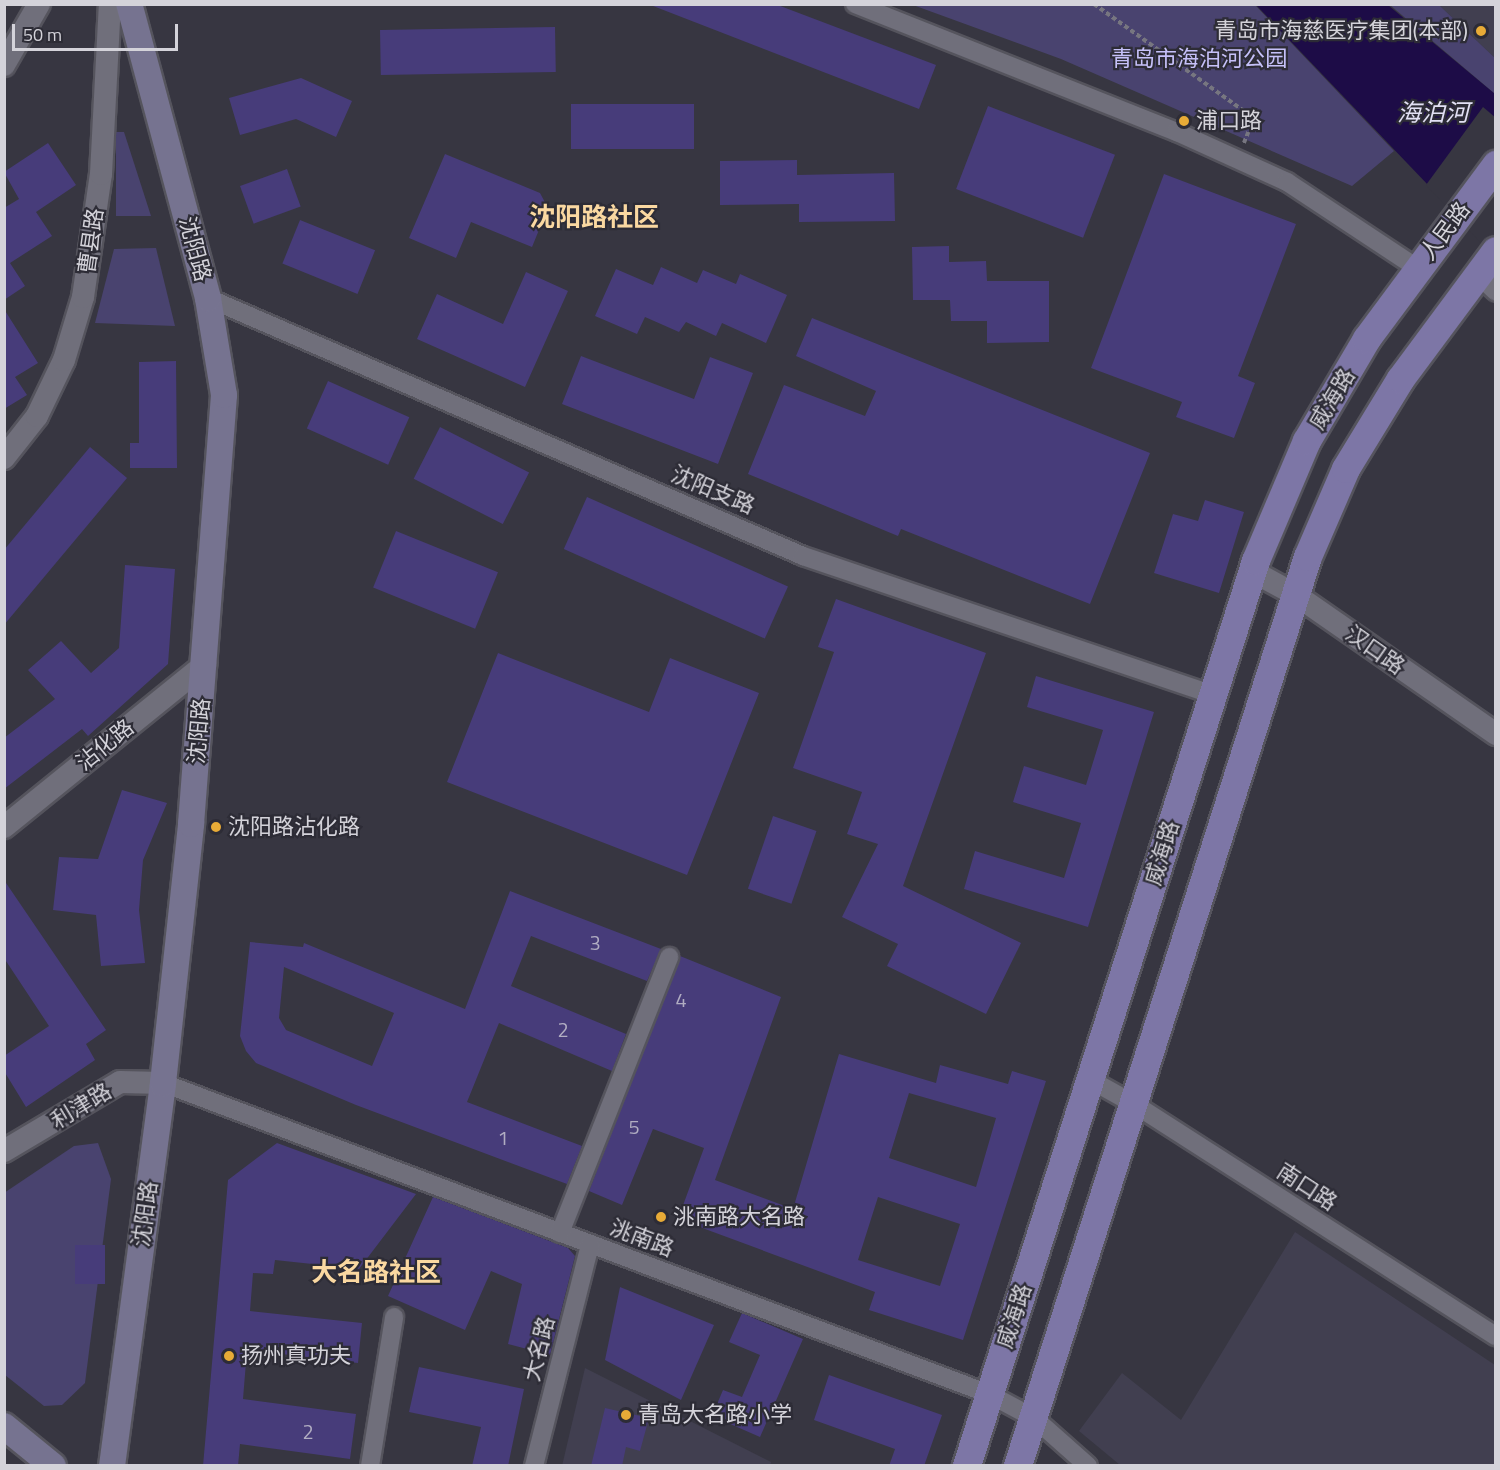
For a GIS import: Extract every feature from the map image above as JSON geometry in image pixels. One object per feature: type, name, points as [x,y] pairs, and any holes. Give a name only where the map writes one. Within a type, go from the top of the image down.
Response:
[{"type":"main road","name":"沈阳路","points":[[111,1466],[163,1083],[205,664],[224,395],[208,298],[129,4]]},
{"type":"main road","name":"人民路","points":[[1417,268],[1496,165]]},
{"type":"main road","points":[[1018,1466],[1296,595],[1346,469],[1401,379],[1486,283],[1496,251]]},
{"type":"main road","name":"威海路","points":[[968,1466],[1211,694],[1252,571],[1306,441],[1367,339],[1417,268]]},
{"type":"main road","points":[[4,1426],[53,1466]]},
{"type":"street","points":[[4,65],[39,4]]},
{"type":"street","name":"曹县路","points":[[4,458],[37,416],[60,370],[83,297],[101,174],[110,4]]},
{"type":"street","points":[[855,4],[1177,132],[1287,182],[1417,268]]},
{"type":"street","name":"沈阳支路","points":[[208,298],[803,556],[1211,694]]},
{"type":"street","name":"汉口路","points":[[1252,571],[1296,595],[1496,734]]},
{"type":"street","name":"沾化路","points":[[4,827],[205,664]]},
{"type":"street","points":[[560,1233],[669,957]]},
{"type":"street","name":"南口路","points":[[1091,1080],[1134,1104],[1496,1336]]},
{"type":"street","name":"利津路","points":[[4,1151],[120,1082],[163,1083]]},
{"type":"street","name":"洮南路","points":[[163,1083],[989,1394],[1034,1418],[1088,1466]]},
{"type":"street","name":"大名路","points":[[534,1466],[590,1244]]},
{"type":"street","points":[[370,1466],[394,1317]]},
{"type":"path","points":[[1094,4],[1254,118],[1237,160]]},
{"type":"shaded area","name":"青岛市海慈医疗集团(本部)","points":[[1439,5],[1495,5],[1495,58]]},
{"type":"shaded area","points":[[1295,1232],[1495,1365],[1495,1465],[1120,1465],[1079,1431],[1122,1373],[1181,1420]]},
{"type":"shaded area","name":"青岛大名路小学","points":[[585,1368],[771,1462],[770,1466],[562,1466]]},
{"type":"green space","name":"青岛市海泊河公园","points":[[913,5],[1255,5],[1394,151],[1352,186],[1061,59]]},
{"type":"green space","points":[[1390,5],[1439,5],[1495,58],[1495,94]]},
{"type":"green space","points":[[116,132],[124,132],[151,216],[116,216]]},
{"type":"green space","points":[[156,248],[175,326],[95,323],[114,249]]},
{"type":"green space","points":[[98,1143],[111,1179],[85,1383],[62,1405],[44,1406],[5,1375],[4,1193],[74,1146]]},
{"type":"water","name":"海泊河","points":[[1256,5],[1388,5],[1495,94],[1495,255]]},
{"type":"pier","points":[[1483,107],[1496,118],[1495,258],[1426,185]]},
{"type":"building","points":[[648,4],[775,4],[936,65],[919,109]]},
{"type":"building","points":[[555,27],[556,72],[381,75],[380,30]]},
{"type":"building","points":[[301,78],[352,101],[336,137],[296,119],[240,135],[229,98]]},
{"type":"building","points":[[571,104],[694,104],[694,149],[571,149]]},
{"type":"building","points":[[988,106],[1115,155],[1083,238],[956,189]]},
{"type":"building","points":[[48,143],[76,185],[36,212],[52,236],[10,263],[25,286],[4,300],[4,208],[19,199],[4,172]]},
{"type":"building","points":[[445,154],[540,193],[548,208],[532,247],[471,222],[456,258],[409,238]]},
{"type":"building","points":[[797,160],[797,175],[894,173],[895,221],[799,222],[799,204],[720,205],[720,161]]},
{"type":"building","points":[[287,169],[301,207],[254,224],[240,186]]},
{"type":"building","points":[[1164,174],[1296,224],[1238,376],[1255,383],[1234,438],[1176,417],[1182,402],[1091,368]]},
{"type":"building","points":[[300,220],[375,250],[357,294],[282,264]]},
{"type":"building","points":[[949,246],[949,262],[986,261],[987,281],[1049,281],[1049,342],[987,343],[987,321],[951,321],[950,300],[913,300],[912,247]]},
{"type":"building","points":[[661,267],[697,283],[703,270],[736,284],[740,274],[787,295],[766,343],[722,323],[716,336],[686,322],[679,332],[645,317],[637,334],[595,316],[616,269],[653,285]]},
{"type":"building","points":[[526,272],[568,291],[525,387],[417,339],[437,294],[503,324]]},
{"type":"building","points":[[4,309],[38,363],[15,377],[27,395],[4,409]]},
{"type":"building","points":[[812,318],[1150,453],[1090,604],[901,529],[898,536],[748,474],[784,385],[865,416],[876,391],[796,356]]},
{"type":"building","points":[[581,356],[694,399],[710,357],[753,373],[718,464],[562,404]]},
{"type":"building","points":[[176,361],[177,468],[130,468],[130,443],[139,443],[139,362]]},
{"type":"building","points":[[328,381],[409,417],[388,465],[307,429]]},
{"type":"building","points":[[440,427],[529,472],[503,524],[414,479]]},
{"type":"building","points":[[90,447],[127,478],[4,625],[4,550]]},
{"type":"building","points":[[587,497],[788,586],[765,639],[564,549]]},
{"type":"building","points":[[1205,500],[1244,512],[1219,593],[1154,573],[1173,514],[1198,521]]},
{"type":"building","points":[[396,531],[498,572],[475,629],[373,588]]},
{"type":"building","points":[[125,565],[175,569],[168,664],[88,736],[82,729],[4,789],[4,738],[55,699],[28,670],[61,641],[91,673],[119,648]]},
{"type":"building","points":[[836,599],[986,653],[903,886],[1021,943],[986,1014],[887,966],[898,944],[842,917],[878,844],[847,834],[862,792],[793,768],[834,652],[818,647]]},
{"type":"building","points":[[498,653],[649,712],[670,658],[759,693],[687,875],[447,782]]},
{"type":"building","points":[[1036,676],[1154,712],[1088,927],[964,889],[975,851],[1064,878],[1081,823],[1013,802],[1024,766],[1086,785],[1103,730],[1027,707]]},
{"type":"building","points":[[122,790],[167,803],[143,860],[139,910],[145,963],[101,966],[96,915],[53,910],[59,857],[98,859]]},
{"type":"building","points":[[773,816],[816,831],[791,904],[748,889]]},
{"type":"building","points":[[4,880],[106,1030],[86,1044],[95,1060],[26,1107],[4,1071],[4,1056],[49,1026],[4,958]]},
{"type":"building","points":[[510,891],[661,949],[647,981],[531,936],[511,986],[626,1034],[612,1071],[499,1023],[467,1102],[582,1146],[567,1184],[356,1105],[256,1063],[246,1051],[240,1036],[250,942],[303,947],[304,943],[465,1009]],"holes":[[[284,967],[394,1013],[372,1066],[286,1030],[279,1018]]]},
{"type":"building","points":[[680,956],[781,997],[715,1180],[793,1209],[839,1054],[936,1083],[940,1065],[1008,1084],[1012,1071],[1046,1081],[963,1340],[869,1310],[875,1292],[678,1219],[704,1148],[653,1129],[622,1205],[589,1191]],"holes":[[[909,1093],[996,1118],[976,1187],[889,1158]],[[878,1197],[960,1224],[940,1286],[858,1260]]]},
{"type":"building","points":[[277,1143],[416,1194],[359,1269],[275,1260],[273,1274],[253,1273],[250,1311],[362,1323],[358,1363],[247,1350],[243,1399],[356,1414],[350,1459],[240,1444],[238,1466],[203,1466],[228,1180]]},
{"type":"building","points":[[433,1197],[568,1248],[575,1256],[550,1355],[508,1344],[522,1284],[491,1271],[465,1330],[388,1296]]},
{"type":"building","points":[[75,1245],[105,1245],[105,1284],[75,1284]]},
{"type":"building","points":[[620,1287],[714,1325],[681,1400],[605,1360]]},
{"type":"building","points":[[742,1313],[803,1339],[760,1437],[712,1416],[723,1390],[742,1397],[760,1355],[729,1342]]},
{"type":"building","points":[[419,1367],[524,1389],[508,1466],[472,1466],[481,1427],[409,1412]]},
{"type":"building","points":[[829,1375],[942,1415],[924,1466],[889,1466],[895,1449],[814,1420]]},
{"type":"building","points":[[605,1408],[649,1418],[640,1451],[626,1447],[622,1466],[591,1466]]},
{"type":"place","name":"青岛市海慈医疗集团(本部)","points":[[1481,31]]},
{"type":"place","name":"浦口路","points":[[1184,121]]},
{"type":"place","name":"沈阳路沾化路","points":[[216,827]]},
{"type":"place","name":"洮南路大名路","points":[[661,1217]]},
{"type":"place","name":"扬州真功夫","points":[[229,1356]]},
{"type":"place","name":"青岛大名路小学","points":[[626,1415]]},
{"type":"district","name":"沈阳路社区","points":[[594,217]]},
{"type":"district","name":"大名路社区","points":[[376,1272]]}]
